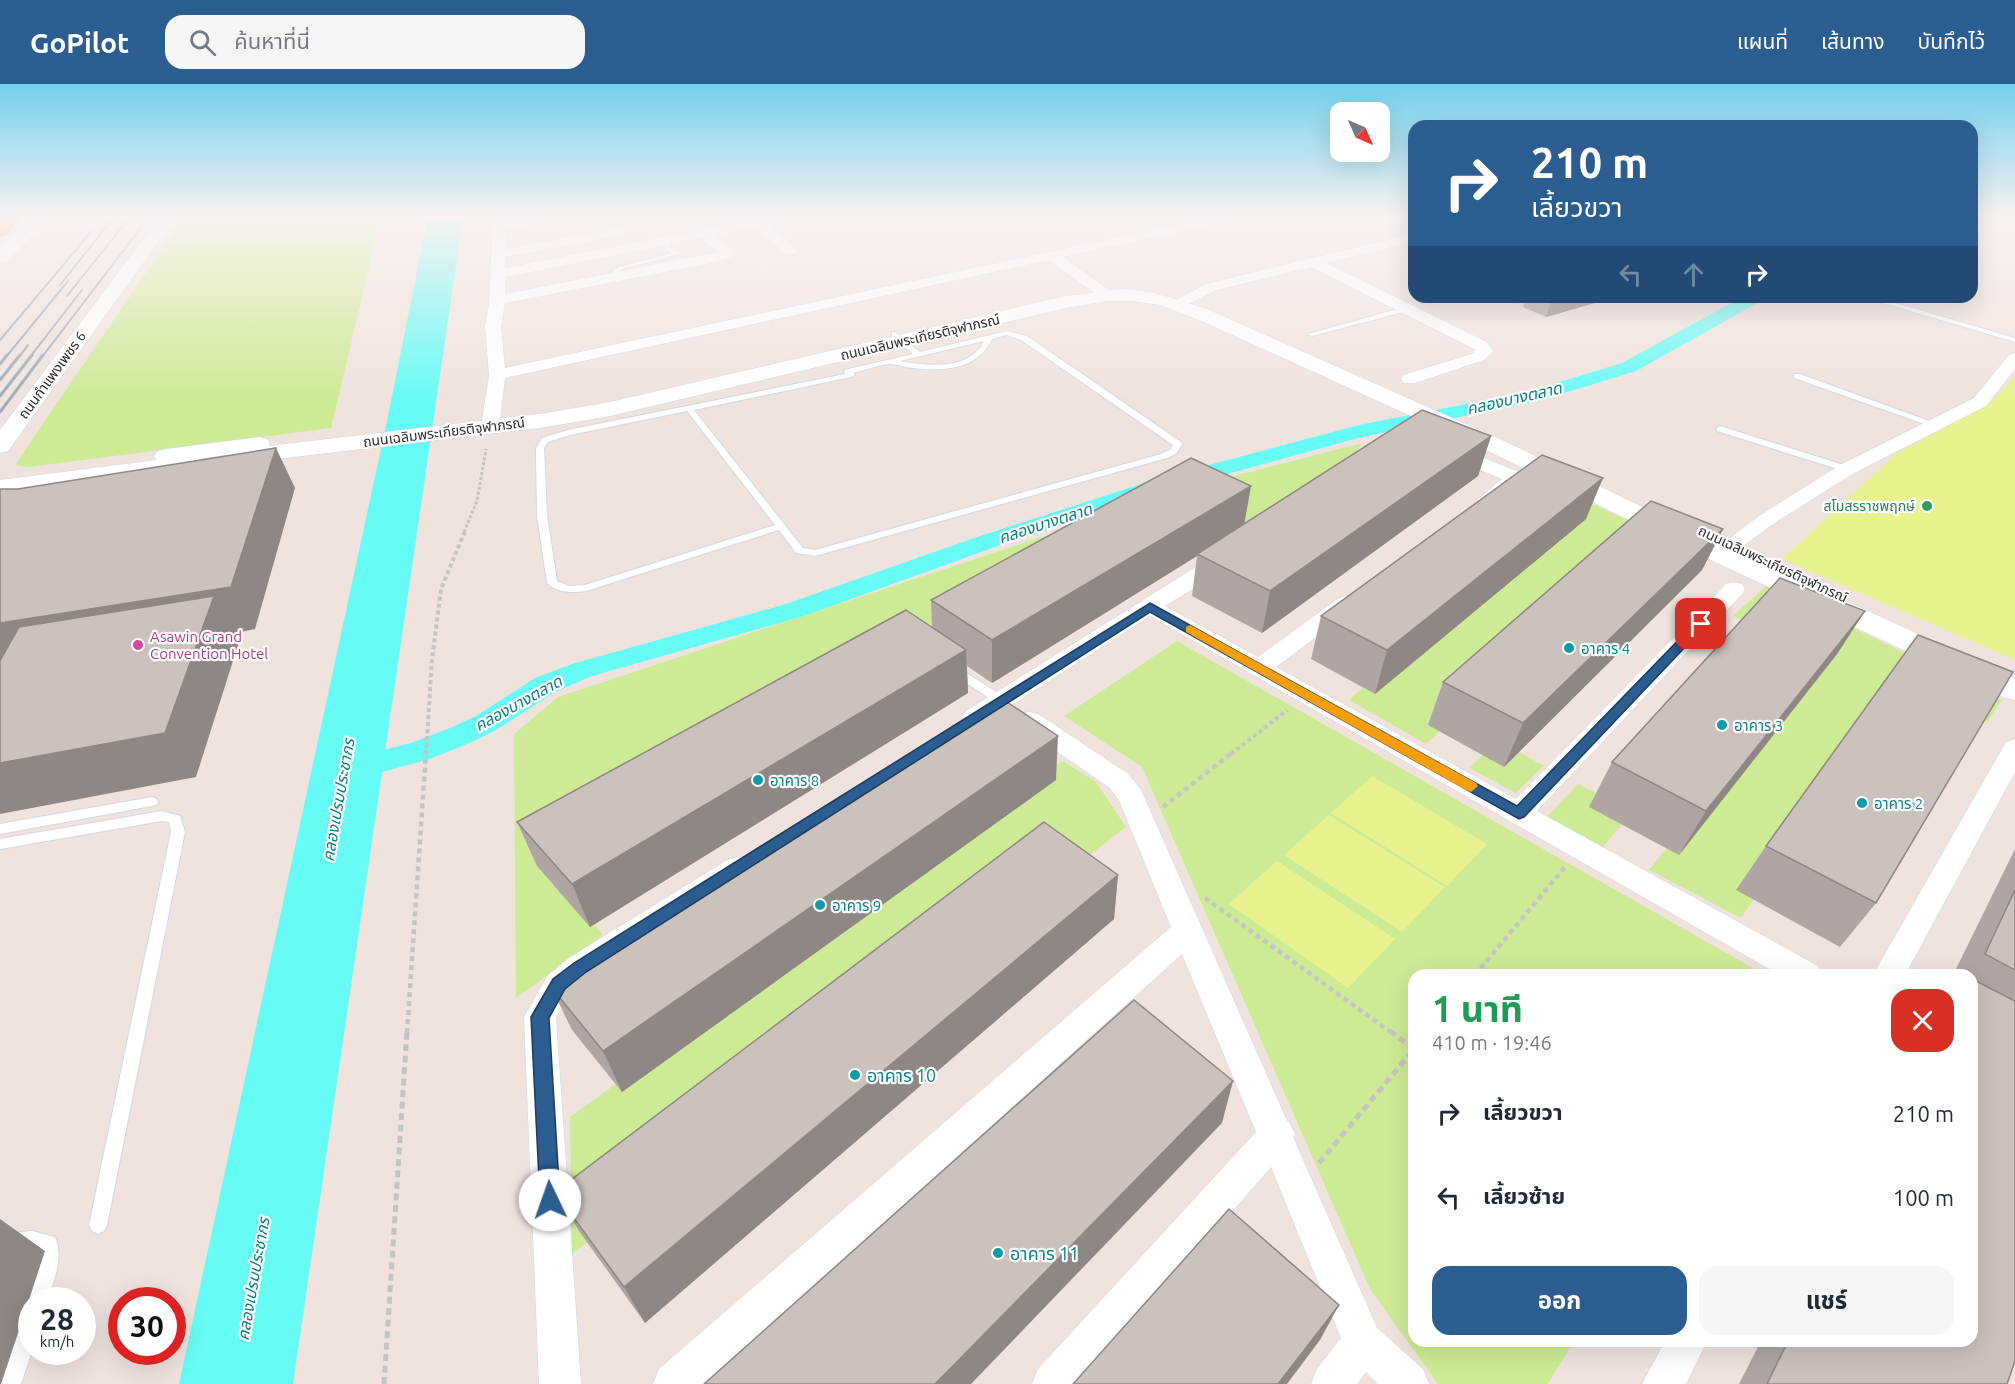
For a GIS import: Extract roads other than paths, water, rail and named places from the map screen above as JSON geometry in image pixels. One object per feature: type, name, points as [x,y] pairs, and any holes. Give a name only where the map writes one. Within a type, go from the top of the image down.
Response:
[{"type":"street","name":"ถนนกำแพงเพชร 6","points":[[0,446],[123,278]]},
{"type":"street","points":[[480,423],[497,375],[493,326],[498,278]]},
{"type":"street","points":[[497,300],[615,278]]},
{"type":"street","points":[[497,375],[951,278]]},
{"type":"street","points":[[1082,278],[1101,291]]},
{"type":"street","points":[[1183,301],[1211,287],[1249,278]]},
{"type":"street","points":[[1345,278],[1481,345],[1485,351],[1478,357],[1409,379]]},
{"type":"street","name":"ถนนเฉลิมพระเกียรติจุฬาภรณ์","points":[[0,477],[610,409],[906,343],[1101,291],[1183,301],[1222,322],[1374,384],[1504,443],[2015,690]]},
{"type":"street","points":[[1725,549],[1847,469],[1980,402],[2015,358]]},
{"type":"street","name":"ถนนเฉลิมพระเกียรติจุฬาภรณ์","points":[[0,487],[328,440]]},
{"type":"street","points":[[1434,445],[1512,476],[1512,480],[1469,513]]},
{"type":"street","points":[[951,732],[1241,549]]},
{"type":"street","name":"ถนนเฉลิมพระเกียรติจุฬาภรณ์","points":[[1725,549],[2015,675]]},
{"type":"street","points":[[1519,813],[1734,589]]},
{"type":"street","points":[[1259,668],[1364,590]]},
{"type":"street","points":[[1150,607],[1796,969]]},
{"type":"street","points":[[1002,700],[1119,781],[1131,797],[1363,1342],[1408,1384]]},
{"type":"street","points":[[1892,969],[2015,748]]},
{"type":"street","points":[[560,1384],[540,1017],[559,984],[580,968],[761,853]]},
{"type":"street","points":[[674,1384],[1187,931]]},
{"type":"street","points":[[1053,1384],[1276,1134]]},
{"type":"street","points":[[1332,1384],[1363,1342]]},
{"type":"street","points":[[1663,1384],[1684,1347]]},
{"type":"lane","points":[[1888,303],[2015,340]]},
{"type":"lane","points":[[1312,334],[1408,308]]},
{"type":"lane","points":[[690,410],[800,551],[822,552],[1164,456],[1174,451],[1178,444],[1024,338],[1006,333],[989,338],[906,343],[891,362]]},
{"type":"lane","points":[[780,526],[586,588],[572,590],[560,588],[552,583],[546,554],[540,448],[545,441],[568,433],[690,410],[851,375],[847,372],[891,362],[918,368],[946,366],[974,359],[986,350],[989,338]]},
{"type":"lane","points":[[1797,376],[1936,425]]},
{"type":"lane","points":[[1720,429],[1847,469]]},
{"type":"lane","points":[[944,662],[1002,700]]},
{"type":"lane","points":[[0,829],[152,802]]},
{"type":"lane","points":[[0,844],[162,816],[175,819],[178,832],[98,1225]]},
{"type":"lane","points":[[0,1243],[32,1240],[49,1243],[49,1266],[42,1287]]},
{"type":"lane","points":[[11,1384],[18,1363]]},
{"type":"water","name":"คลองเปรมประชากร","points":[[416,278],[454,278],[293,1384],[179,1384],[183,1365],[186,1365],[186,1352],[387,421]]},
{"type":"waterway","name":"คลองบางตลาด","points":[[345,771],[419,752],[461,735],[486,723],[545,685],[582,670],[795,610],[986,542],[1168,483],[1359,431],[1531,397],[1629,367],[1744,303]]},
{"type":"railway","points":[[0,340],[53,278]]},
{"type":"railway","points":[[60,285],[66,278]]},
{"type":"railway","points":[[67,296],[82,278]]},
{"type":"railway","points":[[42,357],[103,278]]},
{"type":"railway","points":[[6,357],[68,281]]},
{"type":"railway","points":[[30,357],[82,290]]},
{"type":"railway","points":[[19,357],[28,345]]},
{"type":"railway","points":[[0,364],[7,355]]},
{"type":"railway","points":[[0,380],[20,355]]},
{"type":"railway","points":[[0,396],[32,355]]},
{"type":"railway","points":[[0,412],[43,355]]},
{"type":"place","name":"สโมสรราชพฤกษ์","points":[[1927,506]]},
{"type":"place","name":"Asawin Grand Convention Hotel","points":[[138,645]]},
{"type":"place","name":"อาคาร 4","points":[[1569,648]]},
{"type":"place","name":"อาคาร 3","points":[[1722,725]]},
{"type":"place","name":"อาคาร 8","points":[[758,780]]},
{"type":"place","name":"อาคาร 2","points":[[1862,803]]},
{"type":"place","name":"อาคาร 9","points":[[820,905]]},
{"type":"place","name":"อาคาร 10","points":[[855,1075]]},
{"type":"place","name":"อาคาร 11","points":[[998,1253]]}]
